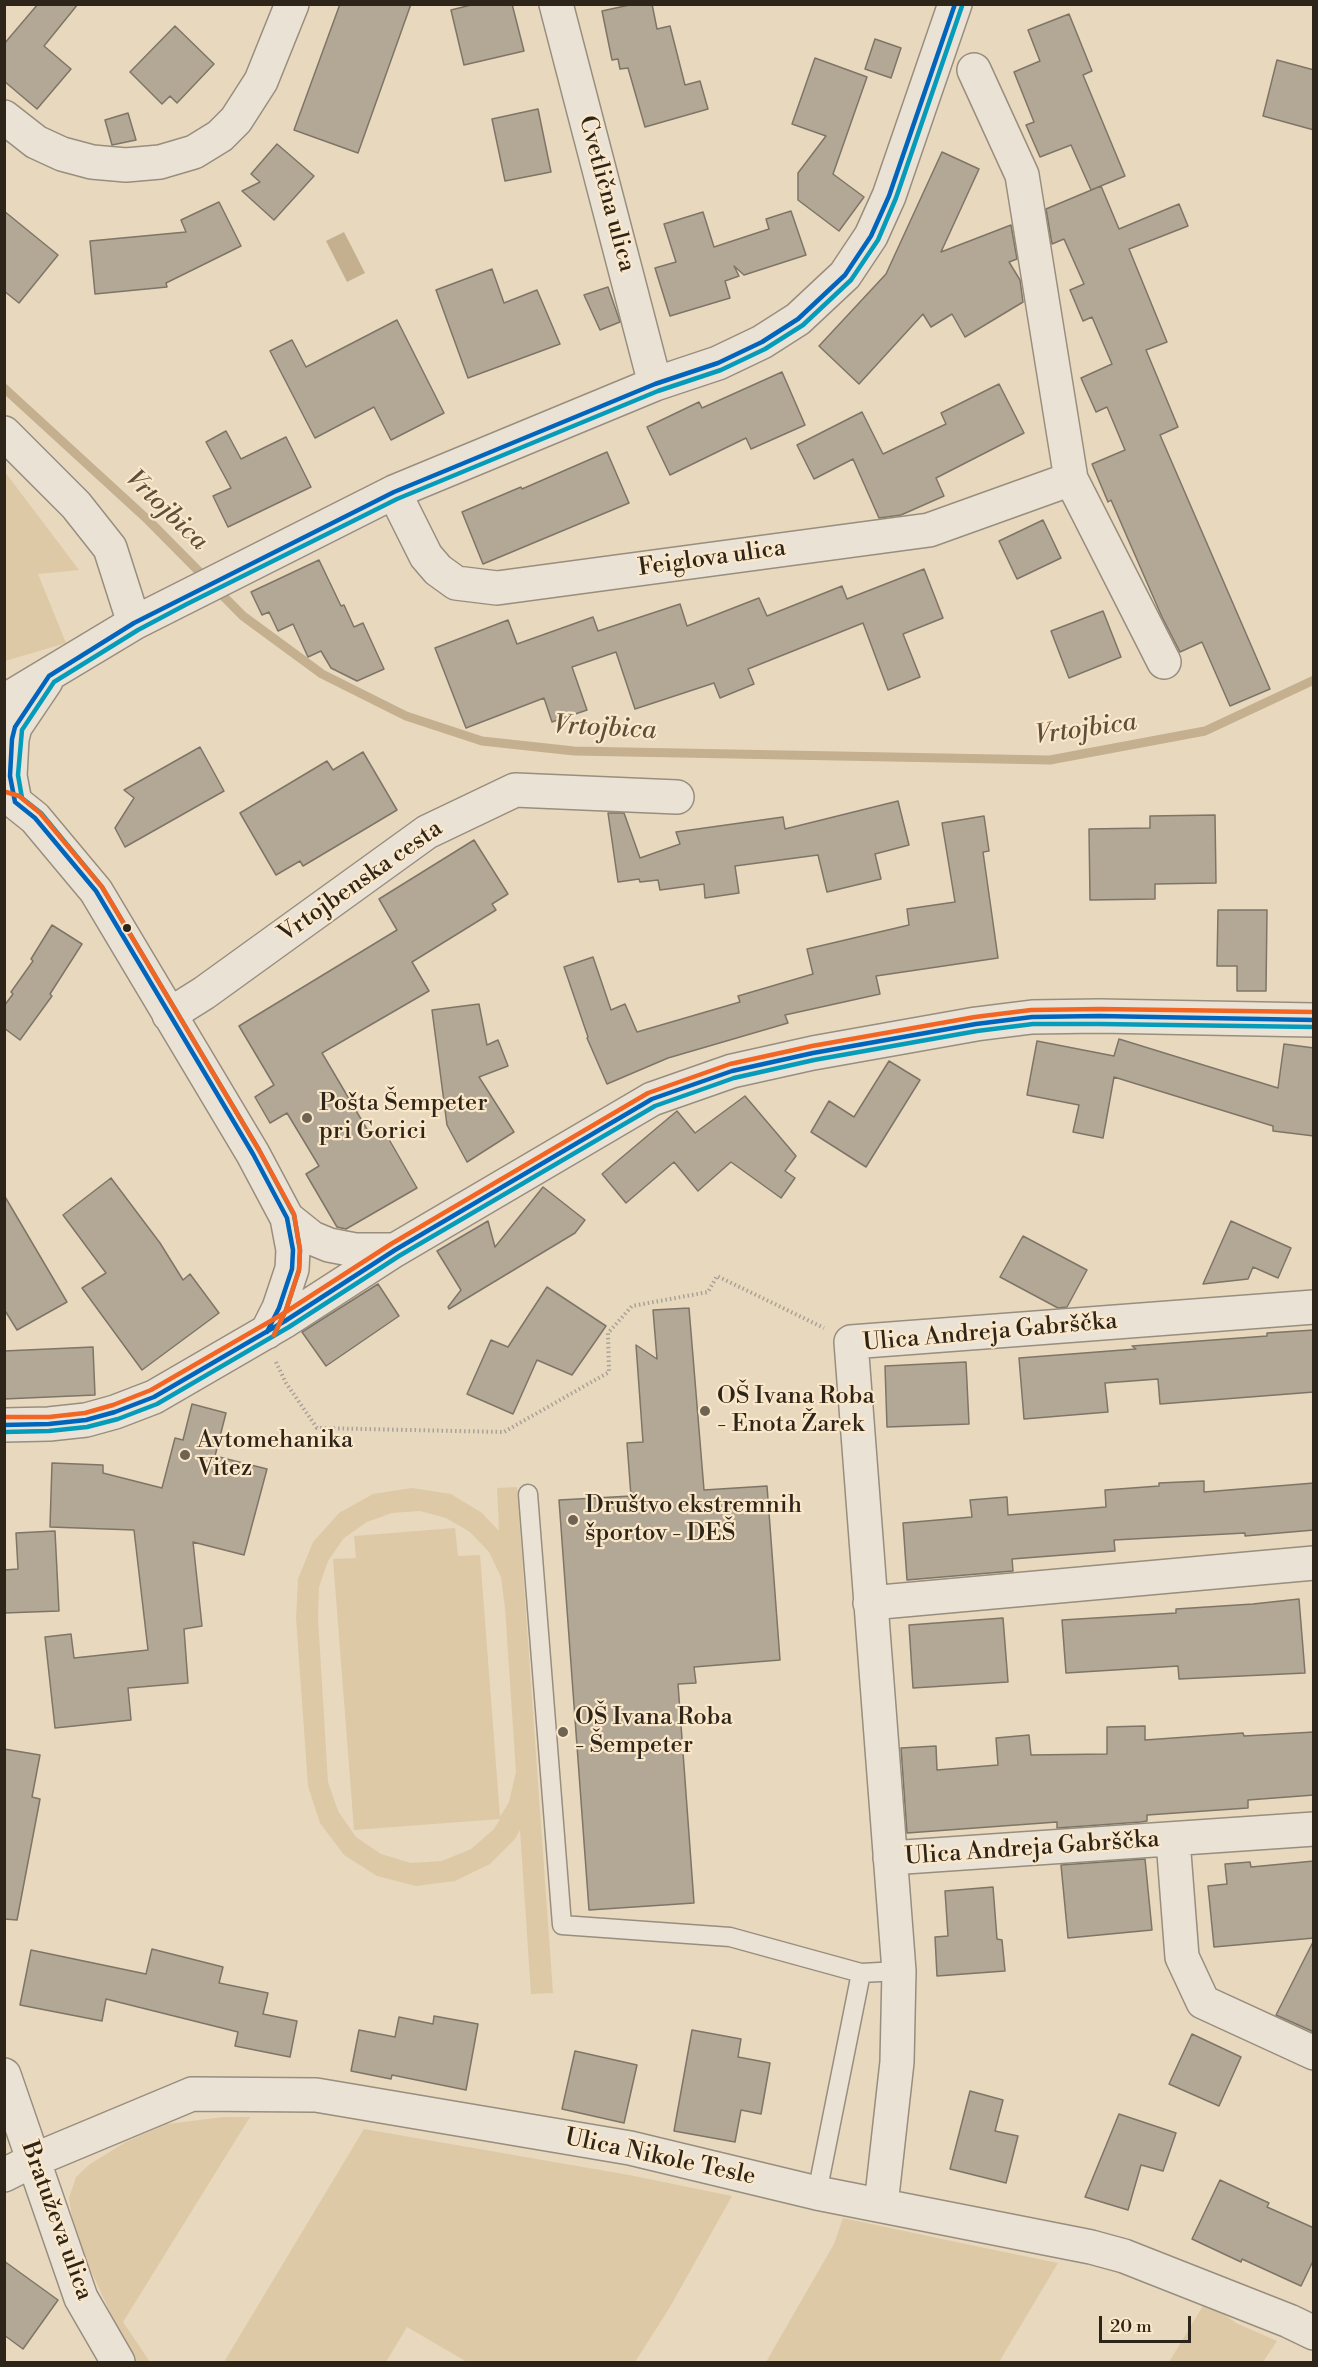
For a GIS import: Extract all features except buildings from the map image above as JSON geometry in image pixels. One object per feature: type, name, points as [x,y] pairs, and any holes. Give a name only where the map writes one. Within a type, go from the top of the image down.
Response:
[{"type":"street","points":[[4,117],[36,142],[62,154],[92,162],[126,165],[160,162],[194,152],[220,136],[236,120],[261,81],[292,4]]},
{"type":"street","name":"Cvetlična ulica","points":[[556,4],[655,384]]},
{"type":"street","points":[[4,701],[134,623],[394,492],[655,384],[718,363],[762,342],[798,319],[845,275],[871,236],[890,196],[955,4]]},
{"type":"street","points":[[974,70],[1022,175],[1071,479],[1164,662]]},
{"type":"street","points":[[4,433],[76,505],[110,549],[122,580],[134,623]]},
{"type":"street","name":"Feiglova ulica","points":[[394,492],[426,556],[438,570],[456,583],[497,588],[929,530],[1071,479]]},
{"type":"street","points":[[49,676],[15,727],[8,788],[96,891],[253,1154],[287,1218],[293,1250],[292,1269],[279,1308],[264,1333]]},
{"type":"street","name":"Vrtojbenska cesta","points":[[169,1016],[427,832],[515,790],[677,797]]},
{"type":"street","points":[[4,1425],[77,1421],[115,1412],[154,1397],[264,1333],[395,1250],[652,1099],[732,1071],[813,1053],[976,1024],[1032,1017],[1314,1020]]},
{"type":"street","points":[[287,1218],[306,1235],[329,1245],[355,1250],[395,1250]]},
{"type":"street","name":"Ulica Andreja Gabrščka","points":[[881,2205],[897,2062],[899,1971],[852,1342],[1314,1307]]},
{"type":"street","points":[[870,1603],[1314,1563]]},
{"type":"street","name":"Ulica Andreja Gabrščka","points":[[890,1858],[1314,1829]]},
{"type":"street","name":"Ulica Andreja Gabrščka","points":[[1173,1840],[1182,1957],[1203,2002],[1314,2053]]},
{"type":"street","name":"Bratuževa ulica","points":[[4,2075],[81,2298],[118,2362]]},
{"type":"street","name":"Ulica Nikole Tesle","points":[[4,2175],[34,2160],[192,2094],[316,2095],[630,2148],[816,2193],[1091,2247],[1124,2256],[1314,2333]]},
{"type":"lane","points":[[528,1494],[562,1925],[730,1937],[861,1973],[899,1971]]},
{"type":"lane","points":[[816,2193],[861,1973]]},
{"type":"path","points":[[264,1333],[286,1383],[317,1428],[504,1432],[609,1372],[608,1333],[632,1306],[708,1292],[717,1275],[852,1342]]},
{"type":"shaded area","points":[[344,232],[365,273],[347,282],[326,241]]},
{"type":"shaded area","points":[[5,472],[79,570],[38,574],[66,643],[5,661]]},
{"type":"shaded area","points":[[517,1487],[553,1993],[531,1994],[520,1830],[515,1839],[490,1864],[455,1881],[416,1886],[377,1876],[344,1855],[320,1823],[308,1786],[296,1618],[298,1579],[313,1542],[339,1513],[373,1494],[412,1488],[451,1494],[482,1513],[499,1531],[497,1488]],"holes":[[[420,1511],[446,1518],[470,1532],[489,1552],[501,1577],[516,1772],[509,1802],[500,1817],[480,1555],[458,1556],[455,1528],[354,1536],[356,1558],[333,1559],[354,1830],[500,1819],[494,1829],[471,1849],[442,1861],[411,1863],[381,1854],[356,1837],[338,1811],[328,1782],[318,1618],[319,1587],[328,1561],[344,1538],[367,1522],[392,1513]]]},
{"type":"shaded area","points":[[223,2117],[250,2117],[123,2322],[150,2362],[137,2362],[116,2325],[86,2260],[73,2224],[69,2198],[76,2177],[90,2164],[126,2142],[167,2124]]},
{"type":"shaded area","points":[[364,2129],[629,2175],[732,2196],[670,2307],[635,2362],[467,2362],[407,2327],[386,2362],[224,2362]]},
{"type":"shaded area","points":[[843,2218],[1058,2263],[999,2362],[766,2362],[834,2244]]},
{"type":"shaded area","points":[[1203,2306],[1221,2312],[1236,2323],[1277,2341],[1263,2362],[1169,2362]]},
{"type":"waterway","name":"Vrtojbica","points":[[4,388],[148,520],[243,616],[322,674],[406,716],[482,741],[574,751],[1050,760],[1205,731],[1314,680]]},
{"type":"transit line","points":[[267,1332],[279,1308],[292,1269],[293,1250],[287,1218],[253,1154],[96,891],[35,818],[15,802],[10,776],[15,727],[49,676],[134,623],[394,492],[655,384],[718,363],[762,342],[798,319],[845,275],[871,236],[889,196],[955,4]]},
{"type":"transit line","points":[[274,1335],[286,1310],[299,1270],[300,1250],[294,1215],[259,1150],[102,887],[41,813],[22,798],[18,775],[22,730],[54,682],[138,630],[187,604],[397,499],[658,391],[721,370],[765,349],[803,325],[851,280],[878,240],[896,198],[962,6]]},
{"type":"transit line","points":[[6,792],[19,796],[40,813],[102,887],[259,1150],[294,1214],[300,1250],[299,1270],[286,1310],[274,1335]]},
{"type":"transit line","points":[[4,1417],[49,1417],[85,1413],[151,1390],[281,1315],[391,1244],[648,1093],[730,1064],[812,1046],[975,1017],[1031,1010],[1314,1012]]},
{"type":"transit line","points":[[4,1425],[86,1420],[154,1397],[285,1321],[395,1250],[652,1099],[732,1071],[813,1053],[976,1024],[1032,1017],[1314,1020]]},
{"type":"transit line","points":[[4,1432],[87,1427],[118,1419],[157,1404],[289,1327],[399,1256],[655,1106],[734,1078],[814,1060],[977,1031],[1033,1024],[1314,1027]]},
{"type":"place","name":"Pošta Šempeter pri Gorici","points":[[307,1118]]},
{"type":"place","name":"OŠ Ivana Roba - Enota Žarek","points":[[705,1411]]},
{"type":"place","name":"Avtomehanika Vitez","points":[[185,1455]]},
{"type":"place","name":"Društvo ekstremnih športov - DEŠ","points":[[573,1520]]},
{"type":"place","name":"OŠ Ivana Roba - Šempeter","points":[[563,1732]]}]
